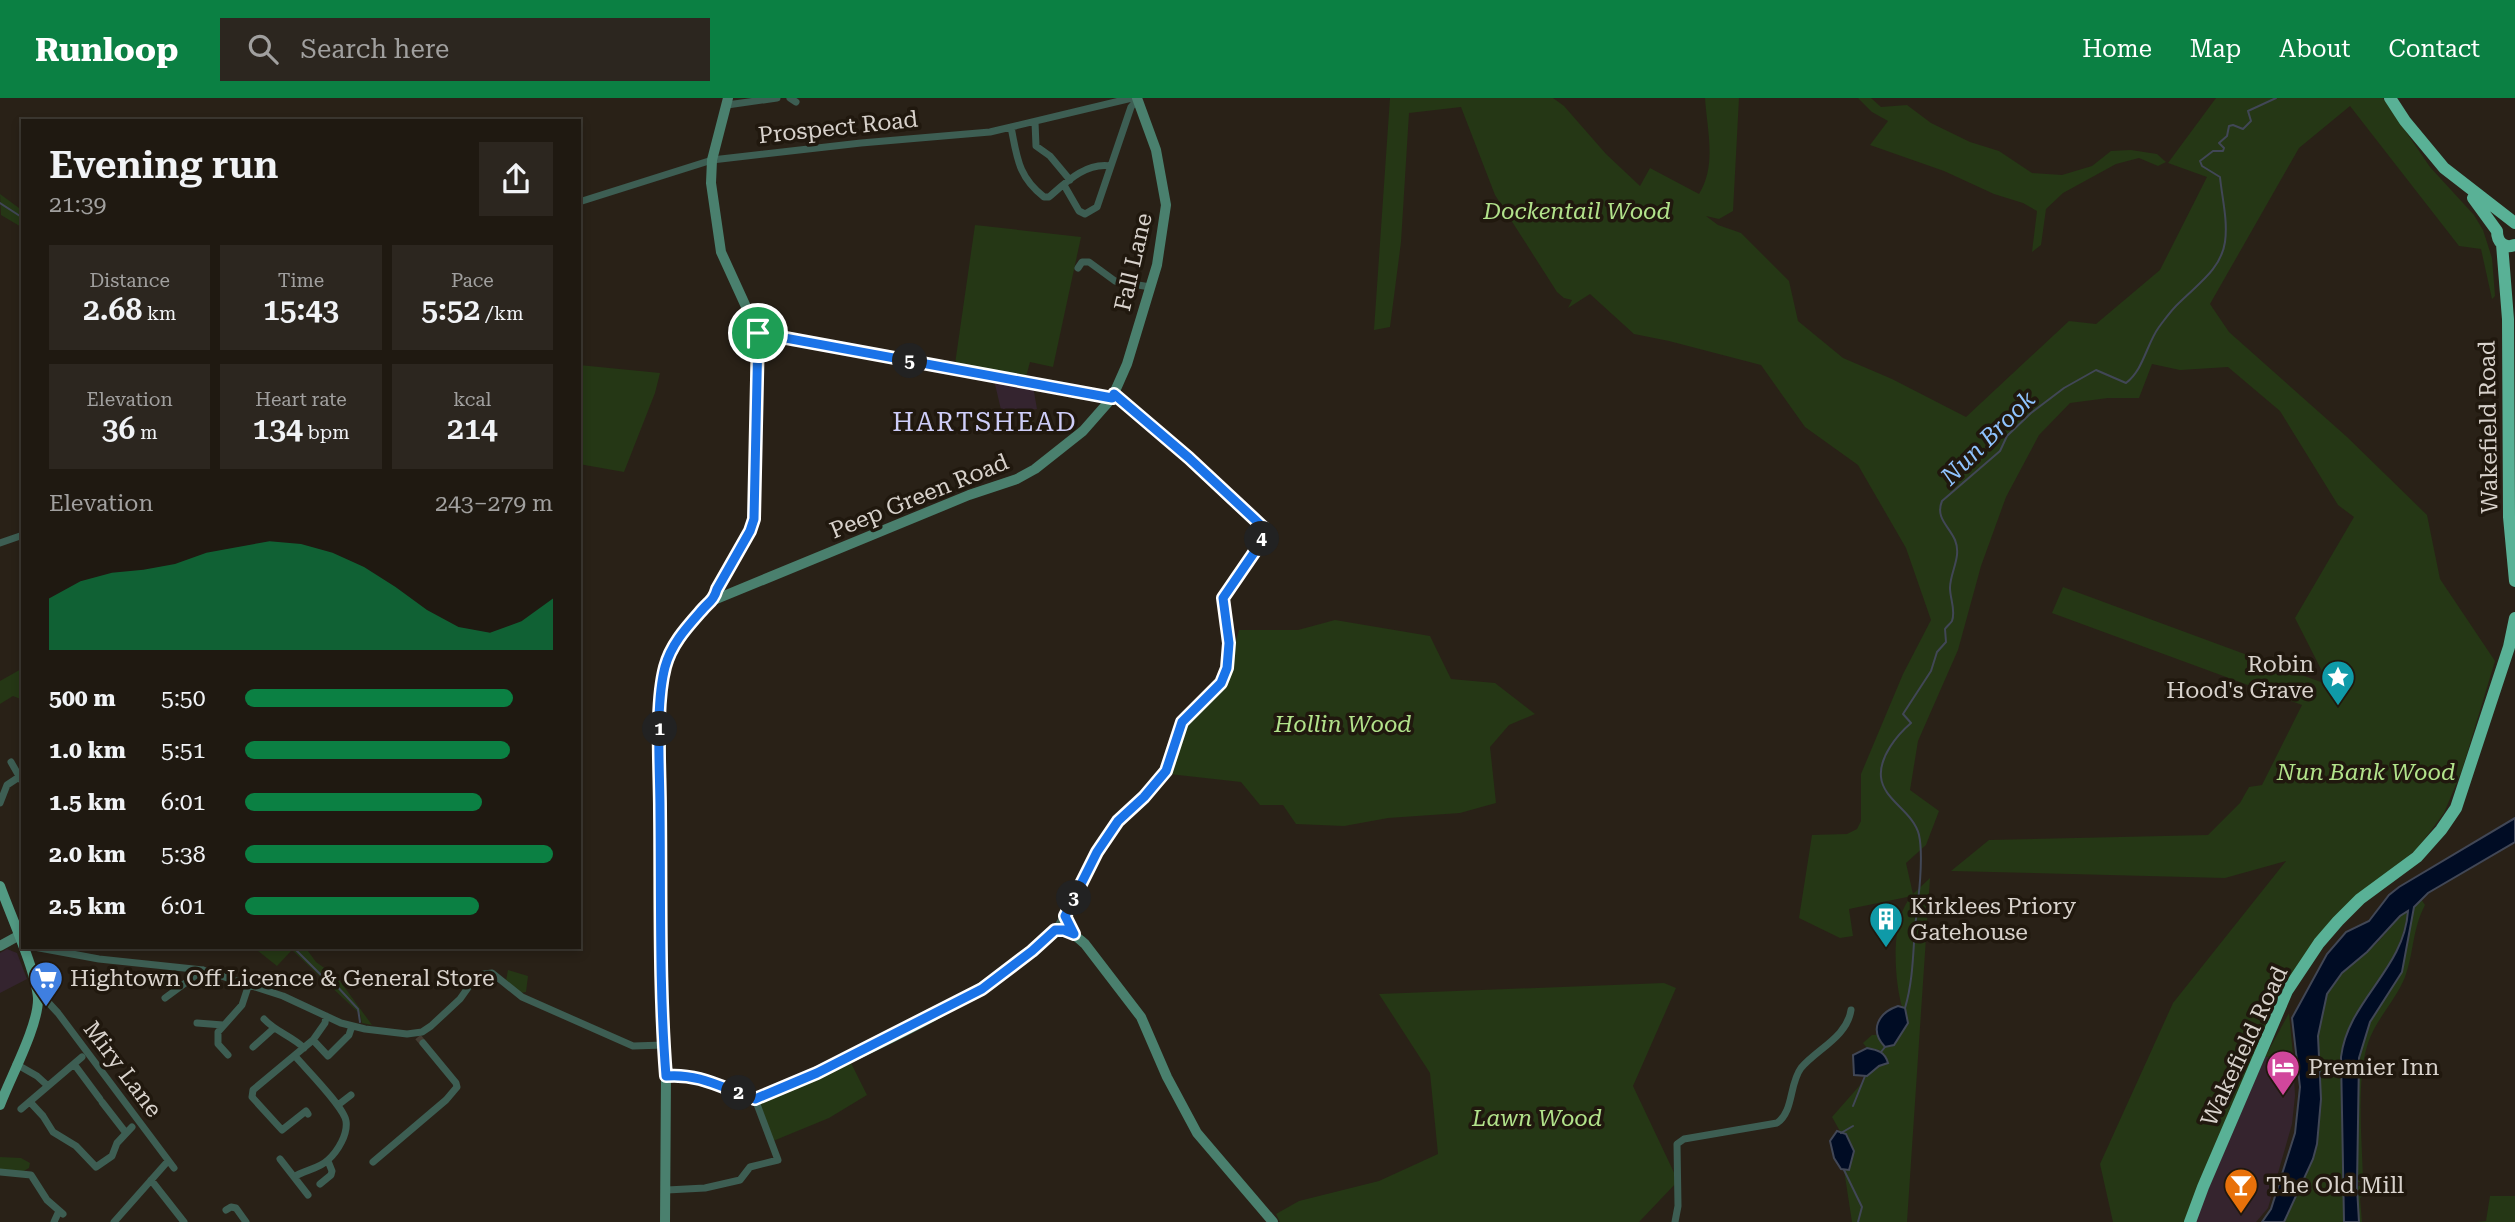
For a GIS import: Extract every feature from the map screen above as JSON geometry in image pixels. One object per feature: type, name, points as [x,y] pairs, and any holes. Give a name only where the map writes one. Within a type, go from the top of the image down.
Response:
[{"type":"highway","points":[[2390,98],[2431,154],[2459,181],[2514,222]]},
{"type":"highway","name":"Wakefield Road","points":[[2459,181],[2497,231],[2497,236],[2510,245],[2504,271],[2508,319],[2510,517],[2515,581]]},
{"type":"highway","points":[[2497,231],[2503,223],[2514,222]]},
{"type":"highway","name":"Wakefield Road","points":[[2190,1222],[2287,991],[2319,943],[2338,921],[2360,898],[2430,845],[2456,808],[2509,647],[2515,618]]},
{"type":"main road","name":"Fall Lane","points":[[1113,396],[1127,364],[1150,287],[1163,236],[1166,205],[1156,150],[1136,98]]},
{"type":"main road","points":[[665,1222],[666,1076],[663,1045],[660,771],[664,670],[675,642],[706,605],[714,600],[717,589],[754,519],[758,333],[720,252],[710,183],[712,160],[728,102]]},
{"type":"main road","name":"Peep Green Road","points":[[714,600],[969,495],[1017,479],[1035,469],[1083,432],[1113,396]]},
{"type":"main road","points":[[0,886],[21,942],[0,946]]},
{"type":"main road","points":[[666,1076],[685,1074],[702,1078],[755,1099],[817,1073],[982,989],[1055,930],[1064,930],[1074,934],[1141,1017],[1167,1077],[1197,1133],[1272,1220]]},
{"type":"main road","points":[[0,1105],[3,1087],[16,1065],[34,1020],[38,999],[23,949]]},
{"type":"street","points":[[728,102],[777,98]]},
{"type":"street","points":[[1035,122],[1036,146],[1050,156],[1067,182],[1079,211],[1085,214],[1092,211],[1101,199],[1136,98]]},
{"type":"street","name":"Prospect Road","points":[[581,201],[712,160],[990,132],[1136,98]]},
{"type":"street","points":[[1011,127],[1021,170],[1044,197],[1049,197],[1067,182],[1094,166],[1111,166]]},
{"type":"street","points":[[1081,262],[1089,262],[1115,281],[1150,287]]},
{"type":"street","points":[[758,333],[1113,396],[1180,450],[1265,529],[1260,544],[1223,598],[1229,643],[1227,668],[1221,683],[1182,722],[1166,771],[1144,797],[1118,821],[1097,852],[1065,916],[1055,930]]},
{"type":"street","points":[[0,543],[21,536]]},
{"type":"street","points":[[0,803],[7,785],[21,780],[11,762]]},
{"type":"street","points":[[1065,916],[1074,934]]},
{"type":"street","points":[[44,949],[79,956],[203,970],[283,996],[352,1026],[419,1038],[457,1087],[446,1100],[373,1162]]},
{"type":"street","points":[[79,956],[81,949]]},
{"type":"street","points":[[165,998],[203,970]]},
{"type":"street","points":[[419,1038],[460,999],[477,975],[486,972],[492,973],[522,997],[633,1046],[663,1045]]},
{"type":"street","points":[[228,1055],[218,1044],[218,1032],[242,1005],[249,985]]},
{"type":"street","name":"Miry Lane","points":[[38,999],[45,999],[58,1013],[174,1168]]},
{"type":"street","points":[[1675,1222],[1678,1206],[1677,1144],[1684,1139],[1777,1123],[1784,1119],[1796,1077],[1802,1067],[1840,1032],[1849,1021],[1851,1010]]},
{"type":"street","points":[[308,1114],[306,1111],[280,1131],[253,1097],[253,1090],[313,1040],[325,1023],[326,1016]]},
{"type":"street","points":[[264,1019],[273,1029],[304,1048]]},
{"type":"street","points":[[197,1023],[223,1025]]},
{"type":"street","points":[[313,1040],[328,1056],[349,1035],[352,1026]]},
{"type":"street","points":[[253,1047],[273,1029]]},
{"type":"street","points":[[294,1177],[328,1161],[346,1133],[345,1115],[295,1056]]},
{"type":"street","points":[[21,1109],[82,1057]]},
{"type":"street","name":"Miry Lane","points":[[30,1102],[53,1132],[76,1146],[96,1167],[112,1156],[117,1143],[129,1130],[101,1101],[74,1064]]},
{"type":"street","points":[[16,1065],[37,1076],[48,1086]]},
{"type":"street","points":[[338,1105],[351,1095]]},
{"type":"street","points":[[667,1191],[705,1188],[740,1180],[750,1167],[778,1160],[755,1099]]},
{"type":"street","points":[[280,1160],[308,1195]]},
{"type":"street","points":[[114,1222],[168,1161]]},
{"type":"street","points":[[320,1184],[331,1175],[328,1161]]},
{"type":"street","points":[[0,1172],[31,1175],[47,1200],[61,1212],[54,1222]]},
{"type":"street","points":[[151,1180],[184,1222]]},
{"type":"street","points":[[226,1210],[236,1208],[246,1222]]},
{"type":"shaded area","points":[[994,380],[1033,386],[1037,409],[1002,414]]},
{"type":"shaded area","points":[[7,949],[17,953],[27,979],[0,993],[0,953]]},
{"type":"shaded area","points":[[2293,1055],[2295,1096],[2292,1124],[2268,1208],[2256,1222],[2194,1222],[2265,1057]]},
{"type":"green space","points":[[1390,98],[1553,98],[1564,106],[1606,154],[1640,186],[1650,168],[1699,194],[1705,183],[1709,159],[1705,98],[1739,98],[1733,211],[1719,219],[1706,216],[1718,225],[1741,233],[1789,281],[1798,321],[1843,358],[1892,379],[1966,417],[2069,321],[2096,324],[2160,270],[2207,177],[2168,163],[2216,98],[2383,98],[2430,167],[2474,215],[2483,230],[2492,258],[2495,296],[2492,299],[2481,249],[2459,246],[2350,106],[2299,148],[2210,304],[2229,332],[2347,437],[2427,515],[2440,579],[2495,661],[2462,770],[2444,813],[2417,849],[2354,899],[2306,955],[2186,1222],[2113,1222],[2100,1164],[2173,1003],[2286,861],[2225,878],[1951,871],[1989,840],[2208,835],[2240,803],[2249,787],[2262,785],[2302,705],[2052,613],[2063,587],[2329,685],[2295,618],[2354,517],[2338,505],[2280,411],[2228,367],[2180,370],[2152,364],[2139,398],[2108,398],[2070,403],[2039,435],[2006,497],[1981,566],[1958,650],[1918,741],[1910,790],[1939,811],[1926,845],[1906,863],[1913,894],[1930,878],[1907,1222],[1852,1222],[1844,1170],[1849,1170],[1853,1151],[1846,1135],[1841,1133],[1832,1117],[1865,1076],[1879,1066],[1880,1050],[1867,1048],[1863,1043],[1872,1035],[1877,1035],[1885,1047],[1891,1047],[1899,1035],[1905,1008],[1902,1007],[1897,981],[1897,933],[1905,906],[1912,896],[1849,909],[1853,936],[1840,938],[1799,918],[1812,835],[1847,834],[1857,829],[1861,821],[1861,774],[1903,674],[1931,620],[1906,548],[1858,465],[1805,427],[1761,365],[1634,334],[1590,294],[1568,308],[1572,300],[1557,292],[1495,195],[1461,107],[1409,113],[1401,242],[1390,327],[1374,330]]},
{"type":"green space","points":[[1858,98],[1871,98],[1881,107],[1907,105],[1931,123],[1970,142],[1999,151],[2032,173],[2062,175],[2092,166],[2111,151],[2131,150],[2157,154],[2166,162],[2158,166],[2139,158],[2116,164],[2063,193],[2046,209],[2041,245],[2032,252],[2037,211],[1944,171],[1870,145],[1888,121],[1872,112]]},
{"type":"green space","points":[[0,194],[21,210],[21,227],[1,215]]},
{"type":"green space","points":[[975,225],[1081,237],[1053,367],[1030,362],[1026,377],[955,364]]},
{"type":"green space","points":[[581,365],[660,373],[655,393],[624,472],[581,464]]},
{"type":"green space","name":"Hollin Wood","points":[[1335,620],[1430,636],[1451,679],[1495,683],[1535,714],[1509,725],[1490,747],[1496,803],[1460,813],[1388,818],[1344,826],[1296,824],[1283,805],[1260,805],[1241,782],[1169,774],[1179,735],[1189,718],[1210,702],[1225,682],[1239,630],[1298,630]]},
{"type":"green space","points":[[21,669],[21,699],[13,696],[0,704],[0,681]]},
{"type":"green space","points":[[2421,899],[2425,905],[2405,977],[2372,1034],[2364,1058],[2361,1110],[2363,1179],[2378,1183],[2375,1189],[2360,1198],[2362,1222],[2359,1222],[2357,1186],[2363,1186],[2363,1182],[2357,1182],[2359,1058],[2370,1022],[2402,972],[2414,907]]},
{"type":"green space","points":[[2408,911],[2402,937],[2392,960],[2352,1023],[2341,1057],[2344,1180],[2340,1182],[2340,1186],[2344,1186],[2344,1222],[2284,1222],[2313,1159],[2317,1144],[2321,1099],[2318,1036],[2327,994],[2342,973]]},
{"type":"green space","points":[[256,949],[306,949],[316,962],[337,977],[372,1025],[362,1023],[360,1014],[292,950],[277,966]]},
{"type":"green space","points":[[508,970],[528,976],[526,992],[520,993],[506,981]]},
{"type":"green space","name":"Lawn Wood","points":[[1664,983],[1676,988],[1633,1086],[1678,1181],[1639,1222],[1280,1222],[1276,1214],[1299,1201],[1379,1181],[1438,1154],[1430,1073],[1379,994]]},
{"type":"green space","points":[[2289,1013],[2293,1055],[2265,1057]]},
{"type":"green space","points":[[850,1061],[867,1095],[829,1118],[773,1141],[760,1104]]},
{"type":"green space","points":[[0,1157],[21,1158],[30,1163],[29,1168],[22,1172],[0,1169]]},
{"type":"green space","points":[[2490,1196],[2515,1196],[2515,1222],[2476,1222],[2486,1221]]},
{"type":"water","points":[[2515,818],[2515,842],[2428,893],[2414,907],[2402,972],[2370,1022],[2359,1058],[2359,1222],[2344,1222],[2341,1057],[2354,1018],[2397,951],[2408,911],[2342,973],[2327,994],[2318,1036],[2321,1099],[2313,1159],[2284,1222],[2262,1222],[2271,1209],[2295,1133],[2300,1087],[2292,1018],[2327,954],[2346,932],[2369,921],[2389,895],[2399,887]]},
{"type":"water","points":[[1898,1006],[1905,1008],[1908,1023],[1894,1045],[1885,1047],[1877,1034],[1878,1023],[1885,1013]]},
{"type":"water","points":[[1867,1048],[1881,1052],[1888,1063],[1879,1066],[1867,1076],[1854,1075],[1853,1055]]},
{"type":"water","points":[[1837,1131],[1846,1134],[1854,1151],[1849,1170],[1841,1169],[1834,1158],[1830,1141]]},
{"type":"waterway","name":"Nun Brook","points":[[1905,1008],[1910,988],[1920,881],[1919,835],[1911,819],[1887,793],[1881,769],[1890,747],[1911,723],[1903,714],[1931,671],[1937,652],[1946,642],[1945,629],[1953,617],[1950,588],[1957,546],[1941,517],[1942,501],[2000,451],[2007,436],[2031,413],[2064,388],[2096,370],[2126,383],[2132,377],[2159,327],[2214,268],[2223,252],[2226,226],[2220,177],[2202,166],[2200,161],[2213,151],[2223,151],[2224,148],[2219,143],[2227,136],[2229,126],[2243,129],[2251,121],[2248,111],[2276,98]]},
{"type":"waterway","points":[[0,203],[21,217]]},
{"type":"waterway","points":[[295,949],[324,978],[334,983],[358,1009],[360,1022]]},
{"type":"waterway","name":"Nun Brook","points":[[1881,1052],[1885,1047]]},
{"type":"waterway","name":"Nun Brook","points":[[1853,1106],[1865,1076]]},
{"type":"waterway","name":"Nun Brook","points":[[1841,1133],[1853,1126]]},
{"type":"waterway","name":"Nun Brook","points":[[1844,1170],[1862,1207],[1858,1222]]},
{"type":"tunnel","points":[[418,1037],[423,1043]]},
{"type":"place","name":"Robin Hood's Grave","points":[[2338,707]]},
{"type":"place","name":"Kirklees Priory Gatehouse","points":[[1886,949]]},
{"type":"place","name":"Hightown Off Licence & General Store","points":[[46,1008]]},
{"type":"place","name":"Premier Inn","points":[[2283,1097]]},
{"type":"place","name":"The Old Mill","points":[[2241,1215]]},
{"type":"district","name":"HARTSHEAD","points":[[985,422]]},
{"type":"route","points":[[758,333],[1112,398],[1114,394],[1189,458],[1265,529],[1260,544],[1223,598],[1229,643],[1227,668],[1221,683],[1182,722],[1166,771],[1144,797],[1118,821],[1097,852],[1065,916],[1074,934],[1055,930],[982,989],[817,1073],[755,1099],[702,1078],[685,1074],[666,1076],[663,1045],[660,771],[661,705],[668,655],[687,627],[706,605],[714,600],[717,589],[754,519],[758,333]]},
{"type":"park label","name":"Dockentail Wood","points":[[1577,211]]},
{"type":"park label","name":"Nun Bank Wood","points":[[2366,772]]}]
